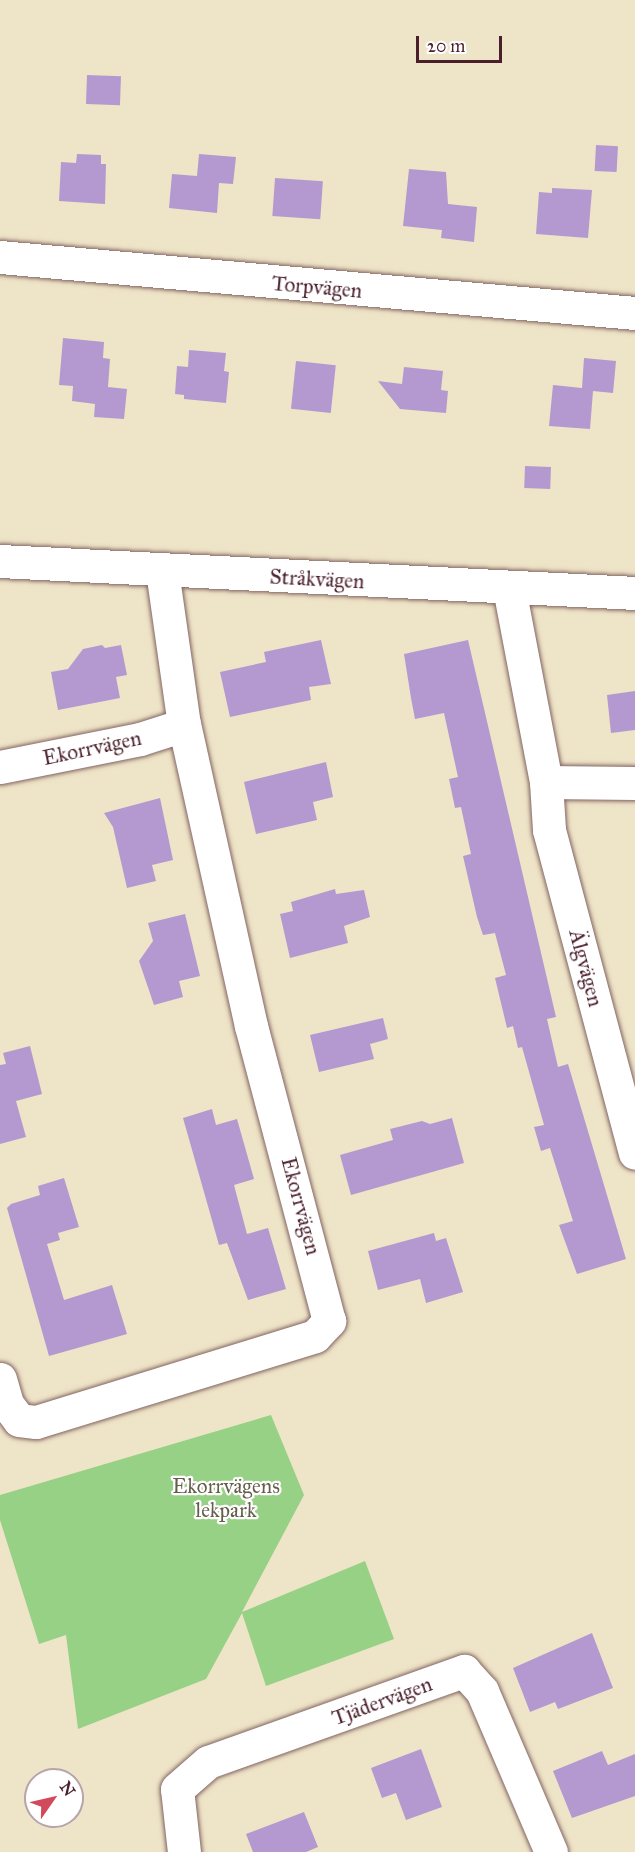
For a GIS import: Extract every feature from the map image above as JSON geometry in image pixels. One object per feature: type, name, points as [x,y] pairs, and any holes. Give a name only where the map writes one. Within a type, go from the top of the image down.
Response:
[{"type":"street","name":"Torpvägen","points":[[0,257],[486,303],[635,313]]},
{"type":"street","name":"Stråkvägen","points":[[0,561],[162,571],[635,593]]},
{"type":"street","name":"Ekorrvägen","points":[[0,1378],[7,1404],[19,1420],[36,1422],[315,1336],[330,1321],[251,1026],[184,725],[162,571]]},
{"type":"street","name":"Älgvägen","points":[[509,588],[546,782],[549,830],[635,1153]]},
{"type":"street","name":"Ekorrvägen","points":[[0,767],[140,739],[184,725]]},
{"type":"street","points":[[546,782],[635,783]]},
{"type":"street","name":"Tjädervägen","points":[[184,1852],[177,1789],[208,1762],[464,1671],[482,1691],[551,1852]]},
{"type":"green space","name":"Ekorrvägens lekpark","points":[[271,1415],[304,1495],[242,1612],[365,1561],[394,1639],[266,1686],[242,1613],[206,1679],[78,1729],[66,1635],[39,1644],[0,1520],[0,1495]]},
{"type":"building","points":[[87,75],[121,76],[120,105],[86,104]]},
{"type":"building","points":[[596,145],[618,146],[617,172],[595,171]]},
{"type":"building","points":[[77,154],[101,155],[101,164],[106,164],[105,204],[59,201],[61,162],[76,163]]},
{"type":"building","points":[[199,154],[236,157],[233,184],[219,183],[217,213],[169,208],[172,174],[197,176]]},
{"type":"building","points":[[409,169],[446,172],[448,204],[477,207],[474,242],[441,238],[442,230],[403,226]]},
{"type":"building","points":[[275,178],[323,181],[320,219],[272,216]]},
{"type":"building","points":[[552,188],[592,190],[588,238],[536,234],[539,192],[552,193]]},
{"type":"building","points":[[63,338],[104,342],[103,358],[110,359],[108,387],[127,389],[124,419],[94,417],[95,404],[72,401],[73,386],[59,385]]},
{"type":"building","points":[[189,350],[226,353],[224,371],[229,372],[226,403],[184,399],[184,395],[175,394],[177,366],[188,367]]},
{"type":"building","points":[[584,358],[616,361],[613,393],[593,391],[590,429],[549,426],[553,385],[582,388]]},
{"type":"building","points":[[296,361],[336,365],[331,413],[291,409]]},
{"type":"building","points":[[404,367],[443,371],[441,390],[448,391],[446,413],[400,409],[378,381],[402,384]]},
{"type":"building","points":[[525,466],[551,467],[550,489],[524,488]]},
{"type":"building","points":[[321,640],[331,684],[309,687],[311,700],[230,717],[220,672],[266,662],[264,652]]},
{"type":"building","points":[[468,640],[556,1017],[547,1019],[558,1067],[568,1064],[626,1259],[577,1274],[559,1225],[573,1221],[550,1148],[541,1151],[534,1127],[544,1125],[522,1047],[518,1048],[513,1026],[507,1028],[495,978],[506,975],[495,933],[483,935],[477,917],[463,856],[471,854],[461,807],[455,808],[449,779],[458,777],[444,713],[415,719],[411,698],[404,654]]},
{"type":"building","points":[[102,645],[105,648],[121,645],[127,675],[116,677],[120,698],[58,710],[51,672],[68,669],[83,649]]},
{"type":"building","points":[[635,691],[635,730],[611,733],[607,695]]},
{"type":"building","points":[[326,762],[333,797],[313,802],[317,820],[256,834],[244,782]]},
{"type":"building","points":[[160,798],[173,860],[152,865],[156,881],[127,888],[113,827],[104,813]]},
{"type":"building","points":[[335,889],[336,894],[364,890],[370,917],[344,926],[348,943],[290,958],[280,914],[293,911],[291,902]]},
{"type":"building","points":[[185,914],[200,976],[179,981],[183,997],[154,1005],[139,961],[153,941],[148,923]]},
{"type":"building","points":[[383,1018],[388,1039],[370,1044],[374,1059],[319,1072],[310,1035]]},
{"type":"building","points":[[30,1046],[42,1094],[16,1101],[26,1137],[0,1144],[0,1065],[6,1064],[3,1053]]},
{"type":"building","points":[[212,1109],[216,1125],[237,1119],[254,1179],[234,1185],[247,1234],[268,1228],[286,1289],[248,1300],[227,1243],[219,1245],[183,1118]]},
{"type":"building","points":[[452,1118],[464,1163],[351,1195],[340,1155],[393,1140],[390,1129],[422,1121],[430,1124]]},
{"type":"building","points":[[64,1178],[79,1227],[58,1233],[60,1240],[47,1244],[64,1300],[112,1285],[127,1334],[49,1356],[7,1208],[11,1204],[40,1195],[38,1186]]},
{"type":"building","points":[[434,1233],[436,1241],[446,1238],[463,1292],[426,1303],[420,1279],[378,1290],[368,1251]]},
{"type":"building","points":[[592,1633],[613,1688],[558,1709],[555,1702],[530,1712],[513,1668]]},
{"type":"building","points":[[421,1749],[442,1807],[406,1820],[396,1793],[382,1798],[371,1768]]},
{"type":"building","points":[[602,1751],[608,1765],[635,1754],[635,1796],[572,1818],[553,1771]]},
{"type":"building","points":[[304,1812],[318,1847],[306,1852],[253,1852],[246,1834]]}]
